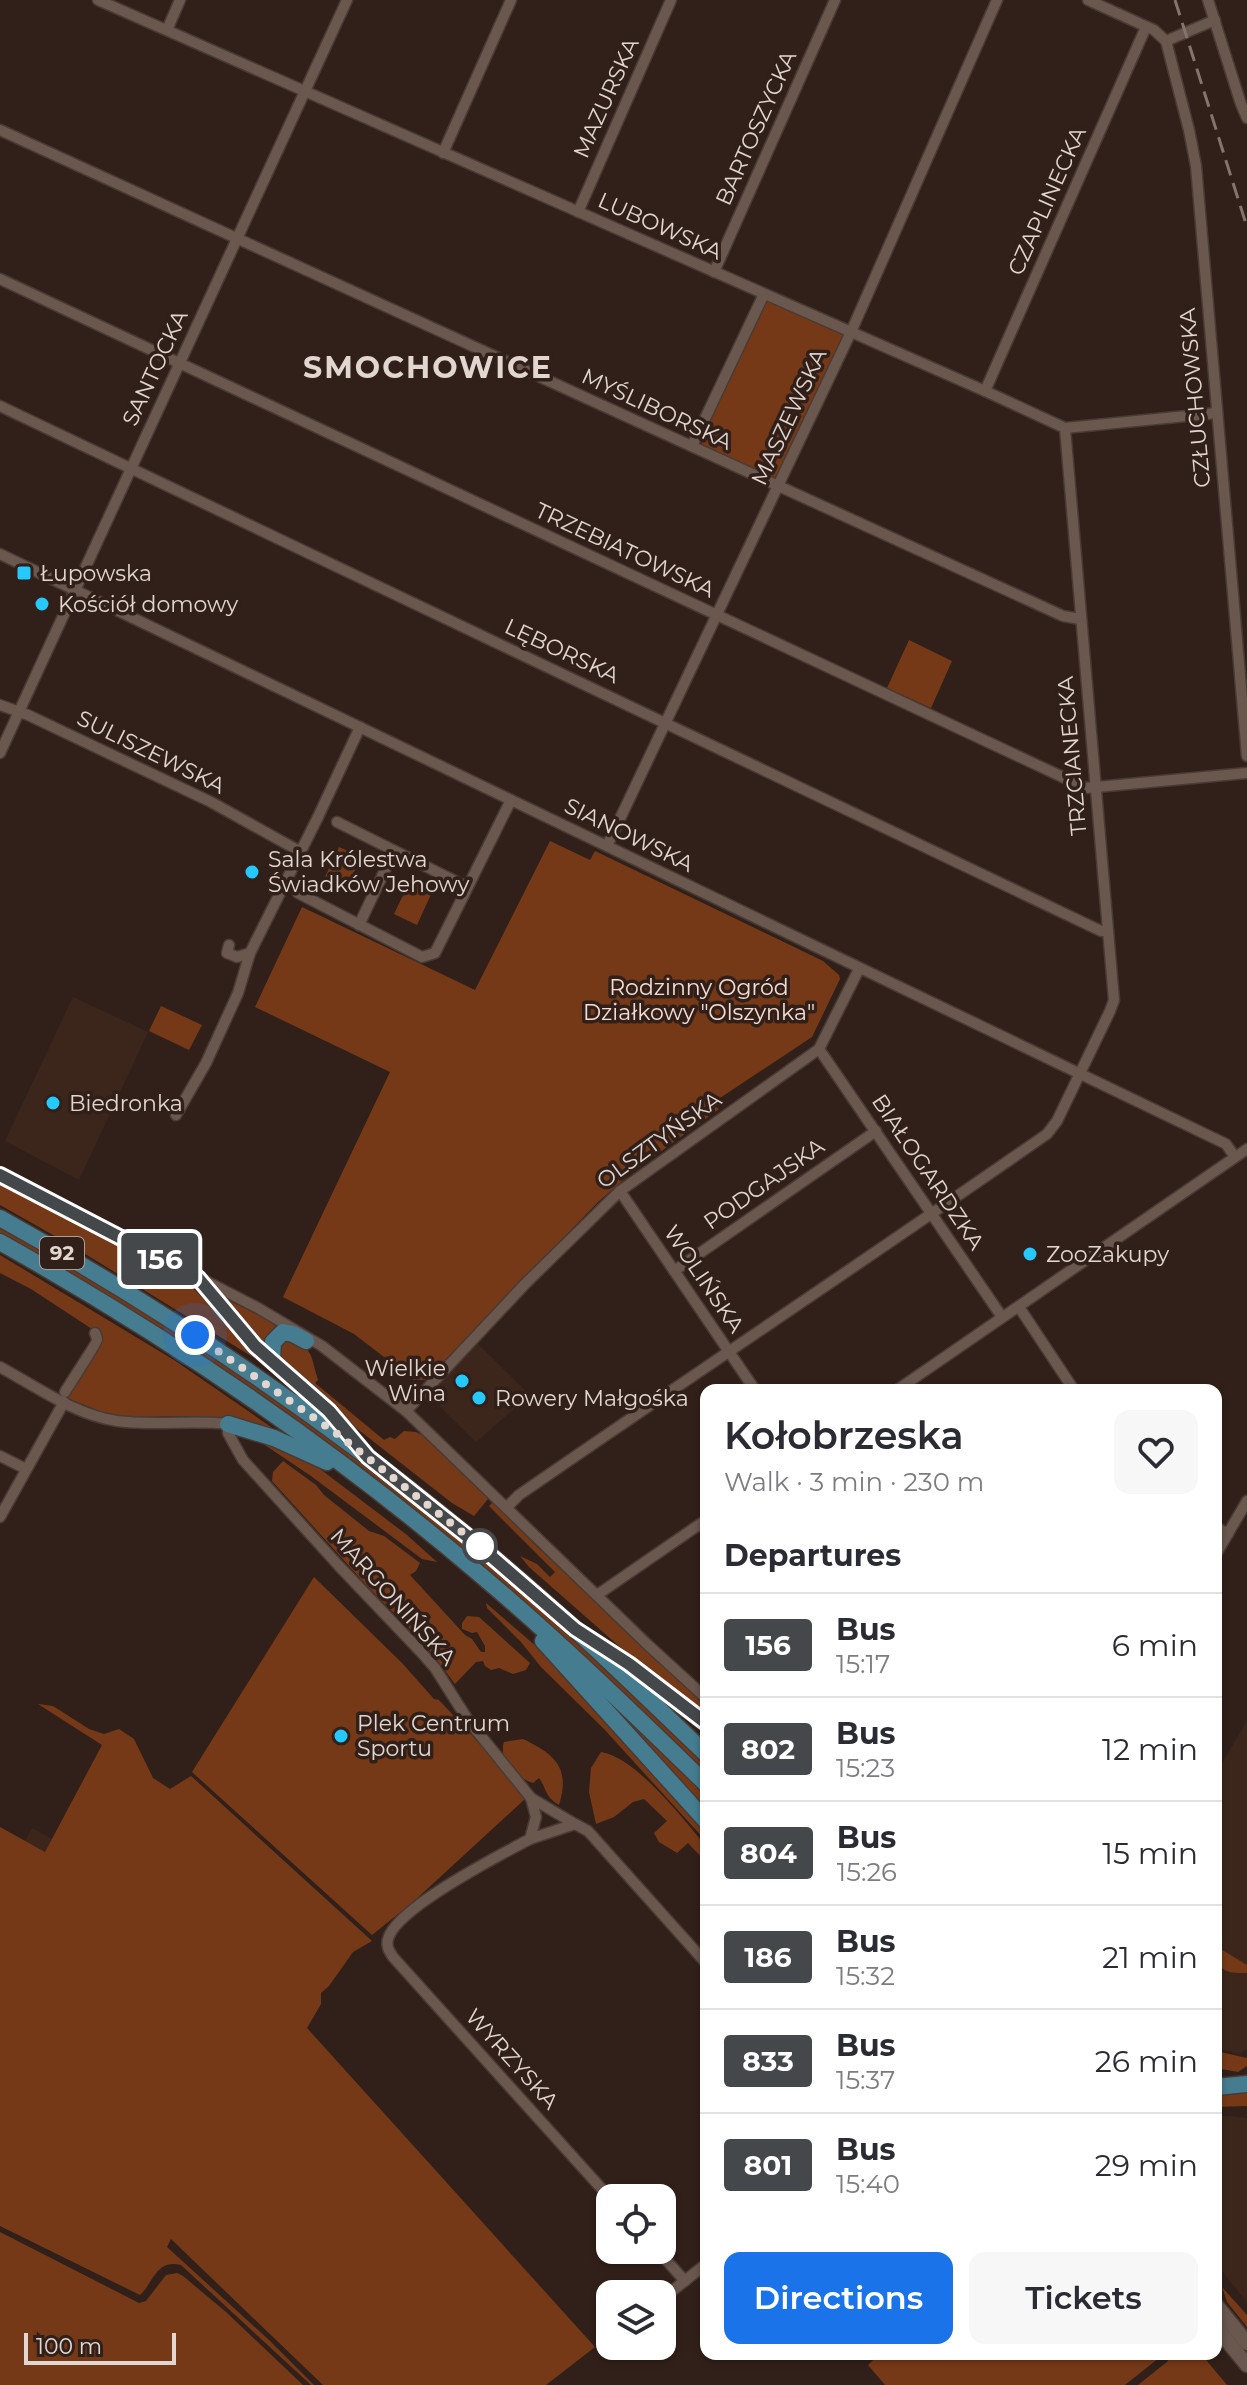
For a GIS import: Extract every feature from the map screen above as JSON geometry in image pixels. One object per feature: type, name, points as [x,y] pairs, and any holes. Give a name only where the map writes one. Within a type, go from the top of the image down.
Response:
[{"type":"main road","name":"92","points":[[0,1218],[183,1327],[368,1457],[477,1544],[575,1629],[700,1748]]},
{"type":"main road","name":"92","points":[[0,1242],[186,1354],[354,1474],[485,1578],[589,1671],[700,1778]]},
{"type":"main road","points":[[198,1278],[255,1346],[329,1411],[368,1457]]},
{"type":"main road","points":[[272,1360],[273,1342],[283,1332],[306,1341]]},
{"type":"main road","points":[[228,1424],[274,1438],[354,1474]]},
{"type":"main road","points":[[485,1578],[700,1814]]},
{"type":"main road","points":[[575,1629],[629,1664],[700,1718]]},
{"type":"main road","points":[[1222,2078],[1245,2084]]},
{"type":"main road","points":[[1222,2086],[1245,2084]]},
{"type":"main road","points":[[1222,2312],[1247,2343]]},
{"type":"main road","points":[[1222,2334],[1247,2365]]},
{"type":"street","name":"LUBOWSKA","points":[[98,0],[1065,428]]},
{"type":"street","points":[[167,30],[180,0]]},
{"type":"street","name":"SANTOCKA","points":[[0,753],[347,0]]},
{"type":"street","points":[[443,153],[511,0]]},
{"type":"street","name":"MAZURSKA","points":[[578,212],[671,0]]},
{"type":"street","name":"BARTOSZYCKA","points":[[714,272],[835,0]]},
{"type":"street","name":"MASZEWSKA","points":[[607,846],[851,332],[997,0]]},
{"type":"street","points":[[1088,0],[1154,30],[1166,41],[1215,20]]},
{"type":"street","points":[[1208,0],[1247,118]]},
{"type":"street","name":"CZAPLINECKA","points":[[985,391],[1146,27]]},
{"type":"street","name":"CZŁUCHOWSKA","points":[[1166,41],[1194,152],[1247,756]]},
{"type":"street","name":"MYŚLIBORSKA","points":[[0,130],[1063,616],[1080,619]]},
{"type":"street","name":"TRZEBIATOWSKA","points":[[0,279],[1086,788],[1247,773]]},
{"type":"street","points":[[692,446],[764,294]]},
{"type":"street","name":"LĘBORSKA","points":[[0,406],[1101,931],[1108,931]]},
{"type":"street","points":[[1065,428],[1217,413]]},
{"type":"street","name":"TRZCIANECKA","points":[[507,1507],[519,1495],[1052,1130],[1114,1000],[1065,428]]},
{"type":"street","name":"SIANOWSKA","points":[[0,554],[859,969],[1080,1072],[1226,1144],[1235,1157]]},
{"type":"street","name":"SULISZEWSKA","points":[[0,705],[211,802],[301,852]]},
{"type":"street","points":[[176,1115],[206,1063],[238,993],[250,953],[360,727]]},
{"type":"street","points":[[298,893],[422,957],[429,956],[435,953],[511,800]]},
{"type":"street","points":[[337,822],[467,887]]},
{"type":"street","points":[[359,925],[394,851]]},
{"type":"street","points":[[229,945],[227,953],[237,957],[250,953]]},
{"type":"street","name":"OLSZTYŃSKA","points":[[406,1411],[525,1284],[620,1191],[819,1049],[859,969]]},
{"type":"street","name":"BIAŁOGARDZKA","points":[[819,1049],[1002,1317]]},
{"type":"street","name":"PODGAJSKA","points":[[674,1271],[876,1131]]},
{"type":"street","points":[[906,1384],[1247,1149]]},
{"type":"street","points":[[0,1175],[281,1321],[322,1346],[406,1411],[700,1692]]},
{"type":"street","name":"WOLIŃSKA","points":[[620,1191],[751,1384]]},
{"type":"street","points":[[1019,1307],[1070,1384]]},
{"type":"street","points":[[0,1517],[81,1363],[96,1345],[95,1333]]},
{"type":"street","points":[[0,1367],[64,1397],[93,1415],[137,1423],[228,1424]]},
{"type":"street","name":"MARGONIŃSKA","points":[[228,1424],[228,1433],[243,1460],[435,1668],[468,1720],[531,1798],[588,1831],[700,1956]]},
{"type":"street","points":[[0,1456],[26,1469]]},
{"type":"street","points":[[1222,1544],[1247,1501]]},
{"type":"street","points":[[597,1595],[700,1524]]},
{"type":"street","points":[[1222,1530],[1228,1534]]},
{"type":"street","points":[[530,1839],[536,1817],[531,1798]]},
{"type":"street","points":[[530,1839],[575,1824]]},
{"type":"street","name":"WYRZYSKA","points":[[530,1839],[420,1904],[391,1933],[387,1944],[393,1957],[597,2184]]},
{"type":"street","points":[[670,2264],[685,2281]]},
{"type":"street","points":[[676,2288],[700,2269]]},
{"type":"shaded area","points":[[73,997],[148,1032],[79,1180],[5,1141]]},
{"type":"shaded area","points":[[478,1344],[530,1395],[476,1442],[428,1395]]},
{"type":"shaded area","points":[[1247,1721],[1247,2049],[1239,2054],[1222,2050],[1222,1763]]},
{"type":"shaded area","points":[[32,1828],[52,1839],[45,1852],[25,1841]]},
{"type":"shaded area","points":[[1222,2116],[1247,2118],[1247,2302],[1222,2271]]},
{"type":"green space","points":[[769,301],[843,334],[777,479],[702,445],[701,435],[765,303]]},
{"type":"green space","points":[[909,640],[952,661],[931,708],[887,688]]},
{"type":"green space","name":"Rodzinny Ogród Działkowy \"Olszynka\"","points":[[550,841],[590,860],[595,851],[823,961],[840,979],[812,1037],[711,1104],[719,1109],[630,1174],[598,1202],[426,1380],[414,1380],[354,1334],[283,1297],[390,1072],[255,1007],[302,907],[475,990]]},
{"type":"green space","points":[[339,847],[361,857],[346,889],[324,879]]},
{"type":"green space","points":[[410,881],[432,892],[417,925],[394,914]]},
{"type":"green space","points":[[161,1006],[202,1025],[189,1050],[149,1031]]},
{"type":"green space","points":[[0,1181],[177,1275],[263,1360],[261,1362],[0,1205]]},
{"type":"green space","points":[[0,1225],[88,1275],[280,1400],[435,1518],[594,1655],[700,1757],[700,1770],[461,1551],[0,1235]]},
{"type":"green space","points":[[0,1255],[174,1360],[287,1438],[230,1419],[107,1414],[67,1398],[99,1343],[95,1331],[31,1289],[0,1273]]},
{"type":"green space","points":[[210,1291],[274,1323],[276,1328],[265,1346]]},
{"type":"green space","points":[[282,1339],[305,1348],[313,1362],[318,1380],[315,1383],[384,1440],[390,1437],[395,1439],[404,1431],[422,1435],[485,1493],[488,1499],[474,1516],[452,1503],[328,1406],[277,1358]]},
{"type":"green space","points":[[247,1433],[303,1456],[407,1535],[437,1562],[422,1559],[311,1476]]},
{"type":"green space","points":[[283,1461],[369,1531],[384,1536],[420,1563],[410,1575],[481,1652],[485,1652],[485,1646],[477,1632],[462,1629],[467,1616],[479,1617],[530,1663],[526,1670],[513,1674],[499,1668],[491,1670],[483,1661],[476,1662],[455,1684],[424,1643],[370,1589],[272,1481],[273,1472]]},
{"type":"green space","points":[[494,1501],[533,1543],[700,1697],[700,1711],[628,1654],[529,1567],[520,1556],[537,1564],[550,1577],[555,1572],[489,1506]]},
{"type":"green space","name":"Plek Centrum Sportu","points":[[314,1577],[402,1663],[434,1699],[439,1700],[525,1799],[413,1902],[372,1935],[192,1772]]},
{"type":"green space","points":[[486,1603],[551,1659],[700,1822],[700,1834],[604,1729],[487,1608]]},
{"type":"green space","points":[[38,1704],[53,1706],[89,1729],[104,1734],[119,1729],[134,1739],[153,1778],[170,1789],[191,1776],[372,1941],[353,1952],[321,1993],[321,2004],[307,2028],[595,2347],[546,2385],[323,2385],[171,2239],[167,2247],[269,2340],[314,2385],[311,2385],[181,2265],[161,2268],[140,2295],[0,2226],[0,1827],[45,1852],[102,1745]]},
{"type":"green space","points":[[625,1717],[700,1786],[700,1805],[626,1724]]},
{"type":"green space","points":[[523,1739],[543,1750],[557,1763],[563,1781],[559,1805],[548,1795],[539,1778],[533,1783],[527,1781],[506,1762],[504,1742]]},
{"type":"green space","points":[[601,1752],[615,1756],[644,1777],[700,1839],[700,1856],[688,1843],[677,1853],[659,1842],[654,1833],[667,1821],[644,1799],[633,1802],[614,1817],[596,1824],[589,1792],[591,1768]]},
{"type":"green space","points":[[1222,1950],[1247,1965],[1247,1973],[1229,1972],[1222,1968]]},
{"type":"green space","points":[[1222,2052],[1247,2058],[1247,2066],[1238,2072],[1222,2069]]},
{"type":"green space","points":[[1222,2092],[1247,2093],[1247,2106],[1222,2107]]},
{"type":"green space","points":[[0,2232],[139,2303],[146,2301],[166,2275],[177,2273],[183,2276],[303,2385],[0,2385]]},
{"type":"green space","points":[[1222,2287],[1247,2315],[1247,2327],[1227,2302]]},
{"type":"green space","points":[[873,2360],[1156,2360],[1125,2385],[885,2385],[868,2365]]},
{"type":"green space","points":[[1206,2360],[1227,2385],[1138,2385],[1168,2361]]},
{"type":"railway","points":[[1175,0],[1247,227]]},
{"type":"bus line","name":"156","points":[[0,1175],[198,1278],[255,1346],[329,1411],[368,1457],[477,1544],[575,1629],[629,1664],[700,1718]]},
{"type":"place","name":"Łupowska","points":[[24,573]]},
{"type":"place","name":"Kościół domowy","points":[[42,604]]},
{"type":"place","name":"Sala Królestwa Świadków Jehowy","points":[[252,872]]},
{"type":"place","name":"Biedronka","points":[[53,1103]]},
{"type":"place","name":"ZooZakupy","points":[[1030,1254]]},
{"type":"place","name":"Wielkie Wina","points":[[462,1381]]},
{"type":"place","name":"Rowery Małgośka","points":[[479,1398]]},
{"type":"place","name":"Plek Centrum Sportu","points":[[341,1736]]},
{"type":"district","name":"SMOCHOWICE","points":[[428,367]]},
{"type":"route","points":[[195,1335],[336,1433],[480,1546]]}]
